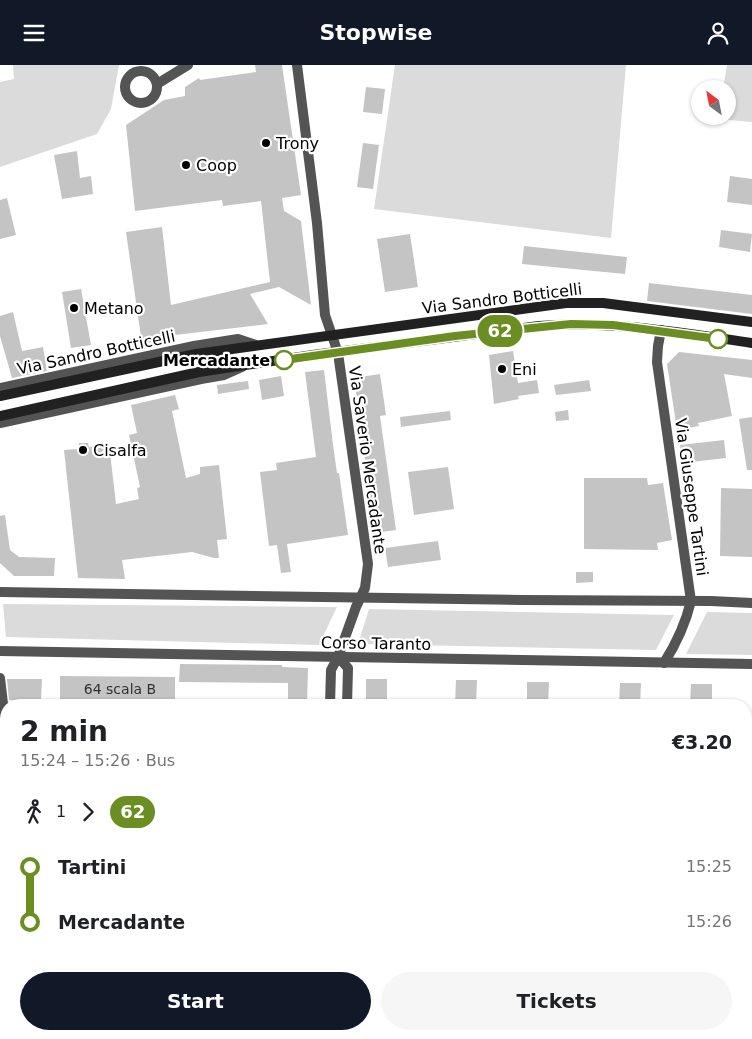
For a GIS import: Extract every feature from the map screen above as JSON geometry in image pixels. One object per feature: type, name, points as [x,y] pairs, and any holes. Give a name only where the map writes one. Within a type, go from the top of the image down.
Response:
[{"type":"main road","name":"Via Sandro Botticelli","points":[[0,396],[196,354],[566,303],[590,302],[752,322]]},
{"type":"main road","name":"Via Sandro Botticelli","points":[[0,416],[199,373],[245,365],[455,336],[561,324],[598,324],[661,330],[752,343]]},
{"type":"street","points":[[157,84],[188,65]]},
{"type":"street","name":"Via Saverio Mercadante","points":[[297,65],[318,223],[325,315],[338,353],[368,564],[365,588],[331,670],[330,699]]},
{"type":"street","points":[[144,68],[153,76],[157,84],[156,94],[153,99],[145,103],[136,103],[129,99],[125,91],[126,81],[133,69],[136,71],[144,68]]},
{"type":"street","name":"Via Giuseppe Tartini","points":[[661,330],[657,363],[691,601],[669,663]]},
{"type":"street","name":"Via Sandro Botticelli","points":[[0,388],[194,346],[238,339],[256,345]]},
{"type":"street","name":"Via Sandro Botticelli","points":[[0,423],[224,375],[245,365]]},
{"type":"street","points":[[0,592],[752,603]]},
{"type":"street","name":"Corso Taranto","points":[[0,651],[752,664]]},
{"type":"street","points":[[338,657],[348,668],[347,699]]},
{"type":"street","points":[[0,678],[2,699]]},
{"type":"shaded area","points":[[13,65],[119,65],[111,109],[97,134],[0,167],[0,82],[14,79]]},
{"type":"shaded area","points":[[395,65],[626,65],[611,238],[374,209]]},
{"type":"shaded area","points":[[727,65],[752,65],[752,122],[736,121],[736,80],[724,80]]},
{"type":"shaded area","points":[[3,604],[337,607],[319,645],[6,637]]},
{"type":"shaded area","points":[[369,609],[674,615],[656,650],[358,644]]},
{"type":"shaded area","points":[[707,612],[752,613],[752,655],[686,654]]},
{"type":"building","points":[[255,65],[282,65],[301,195],[282,198],[284,211],[301,221],[311,305],[279,287],[250,294],[268,324],[175,335],[175,338],[142,344],[126,232],[162,227],[171,305],[270,282],[261,201],[223,206],[222,200],[135,211],[126,125],[164,100],[185,96],[185,87],[199,78],[200,80],[256,72]]},
{"type":"building","points":[[366,87],[385,89],[382,114],[363,112]]},
{"type":"building","points":[[363,143],[379,145],[373,189],[357,187]]},
{"type":"building","points":[[77,151],[80,178],[91,176],[93,194],[62,199],[54,155]]},
{"type":"building","points":[[730,176],[752,179],[752,205],[727,202]]},
{"type":"building","points":[[7,198],[16,235],[0,239],[0,200]]},
{"type":"building","points":[[721,230],[752,234],[750,252],[719,247]]},
{"type":"building","points":[[410,234],[418,287],[385,292],[377,239]]},
{"type":"building","points":[[524,246],[627,257],[625,274],[522,264]]},
{"type":"building","points":[[649,283],[752,295],[752,314],[647,301]]},
{"type":"building","name":"Metano","points":[[81,289],[91,345],[71,348],[62,292]]},
{"type":"building","points":[[13,312],[22,351],[43,347],[47,371],[12,378],[0,336],[0,316]]},
{"type":"building","points":[[513,351],[518,383],[537,380],[539,393],[518,396],[519,399],[494,404],[489,355]]},
{"type":"building","points":[[679,352],[752,360],[752,378],[724,374],[732,416],[698,423],[699,426],[677,430],[667,364]]},
{"type":"building","points":[[324,370],[337,473],[339,473],[348,535],[287,544],[291,572],[281,573],[277,545],[269,546],[260,472],[277,470],[276,463],[316,457],[305,372]]},
{"type":"building","points":[[380,374],[386,415],[380,416],[396,530],[375,533],[354,378]]},
{"type":"building","points":[[281,376],[284,396],[262,400],[259,380]]},
{"type":"building","points":[[589,380],[591,391],[556,395],[554,385]]},
{"type":"building","points":[[248,381],[249,389],[218,394],[217,385]]},
{"type":"building","points":[[175,395],[179,409],[172,411],[186,478],[200,474],[200,467],[219,465],[227,539],[217,540],[219,558],[192,552],[122,560],[125,579],[78,578],[64,450],[79,449],[79,443],[88,443],[89,447],[109,444],[116,504],[139,499],[137,488],[140,487],[129,435],[137,433],[131,405]]},
{"type":"building","points":[[568,410],[569,420],[556,421],[555,412]]},
{"type":"building","points":[[450,411],[451,420],[401,427],[400,417]]},
{"type":"building","points":[[752,417],[752,470],[747,470],[739,419]]},
{"type":"building","points":[[724,440],[726,458],[682,463],[680,445]]},
{"type":"building","points":[[448,467],[454,509],[414,515],[408,472]]},
{"type":"building","points":[[584,478],[647,478],[648,485],[663,483],[672,540],[657,543],[658,550],[584,549]]},
{"type":"building","points":[[721,488],[752,489],[752,557],[720,556]]},
{"type":"building","points":[[5,515],[10,550],[19,557],[55,558],[54,576],[14,576],[0,563],[0,516]]},
{"type":"building","points":[[438,541],[441,560],[388,567],[385,548]]},
{"type":"building","points":[[576,572],[593,572],[593,582],[576,583]]},
{"type":"building","points":[[180,664],[282,665],[282,667],[308,668],[307,699],[288,699],[288,683],[179,682]]},
{"type":"building","points":[[60,676],[175,677],[175,699],[60,699]]},
{"type":"building","points":[[7,679],[42,679],[41,699],[9,699]]},
{"type":"building","points":[[366,679],[387,679],[387,699],[366,699]]},
{"type":"building","points":[[456,680],[477,680],[476,699],[455,699]]},
{"type":"building","points":[[527,682],[549,682],[548,699],[527,699]]},
{"type":"building","points":[[620,683],[641,683],[640,699],[619,699]]},
{"type":"building","points":[[691,684],[712,684],[712,699],[690,699]]},
{"type":"bus line","name":"62","points":[[284,360],[455,336],[571,324],[613,325],[718,339]]},
{"type":"place","name":"Trony","points":[[266,143]]},
{"type":"place","name":"Coop","points":[[186,165]]},
{"type":"place","name":"Metano","points":[[74,308]]},
{"type":"place","name":"Mercadante","points":[[284,360]]},
{"type":"place","name":"Eni","points":[[502,369]]},
{"type":"place","name":"Cisalfa","points":[[83,450]]}]
